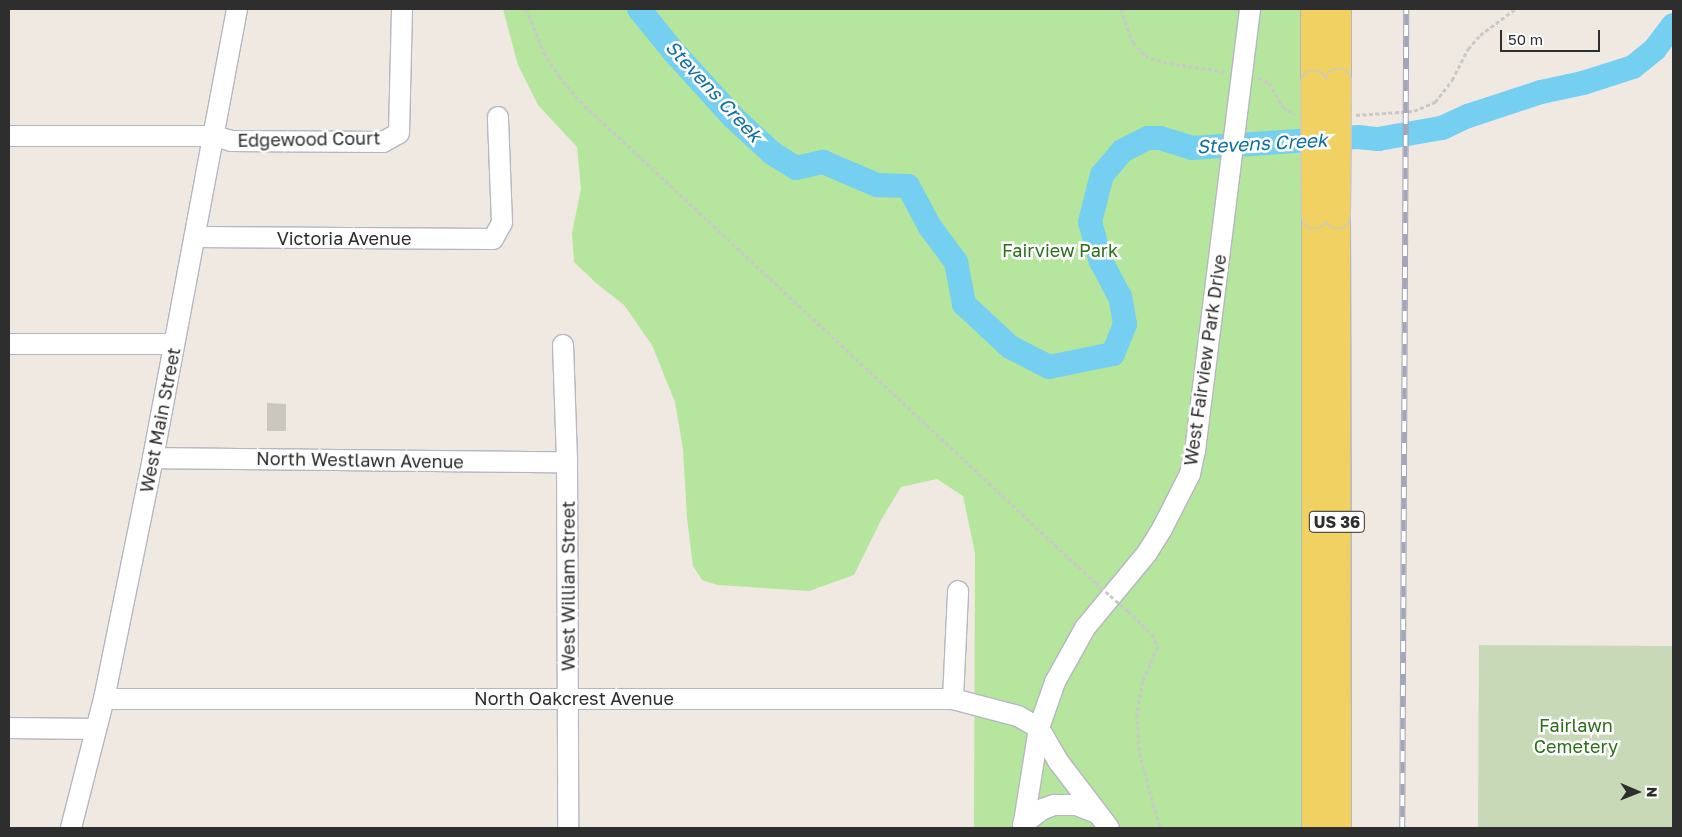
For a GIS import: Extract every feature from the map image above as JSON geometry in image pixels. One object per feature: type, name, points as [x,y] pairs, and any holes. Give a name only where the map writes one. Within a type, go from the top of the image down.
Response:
[{"type":"main road","name":"US 36","points":[[1313,9],[1313,83],[1326,215],[1338,828]]},
{"type":"main road","name":"US 36","points":[[1314,828],[1326,215],[1338,81],[1338,9]]},
{"type":"street","name":"West Main Street","points":[[72,828],[104,699],[153,458],[237,9]]},
{"type":"street","name":"Edgewood Court","points":[[214,136],[231,140],[383,142],[399,133],[402,9]]},
{"type":"street","name":"West Fairview Park Drive","points":[[1023,826],[1040,728],[1055,682],[1085,628],[1146,553],[1178,501],[1190,474],[1195,451],[1250,9]]},
{"type":"street","name":"Victoria Avenue","points":[[195,237],[493,238],[502,223],[498,117]]},
{"type":"street","points":[[9,136],[214,136]]},
{"type":"street","points":[[9,344],[174,344]]},
{"type":"street","name":"West William Street","points":[[563,345],[567,462],[568,828]]},
{"type":"street","name":"North Westlawn Avenue","points":[[153,458],[567,462]]},
{"type":"street","points":[[953,699],[958,591]]},
{"type":"street","name":"North Oakcrest Avenue","points":[[104,699],[953,699],[1018,716],[1040,728]]},
{"type":"street","points":[[9,728],[96,729]]},
{"type":"street","points":[[1040,728],[1058,761],[1109,828]]},
{"type":"street","points":[[1023,826],[1043,809],[1054,805],[1076,805],[1097,813]]},
{"type":"path","points":[[526,9],[544,52],[559,76],[580,101],[1152,634],[1158,647],[1143,681],[1137,714],[1140,753],[1153,804],[1162,828]]},
{"type":"green space","name":"Fairview Park","points":[[503,9],[1302,9],[1301,828],[974,828],[975,553],[963,496],[937,479],[901,487],[881,520],[854,575],[809,591],[718,585],[702,580],[693,566],[687,518],[683,449],[675,402],[652,345],[624,305],[596,283],[574,262],[572,233],[581,189],[577,147],[538,105],[518,65]]},
{"type":"green space","name":"Fairlawn Cemetery","points":[[1479,645],[1673,646],[1673,828],[1478,828]]},
{"type":"building","points":[[267,403],[286,404],[286,431],[267,431]]},
{"type":"waterway","name":"Stevens Creek","points":[[639,9],[673,51],[734,118],[772,153],[796,168],[823,162],[877,185],[908,186],[930,227],[956,262],[964,304],[1010,347],[1049,367],[1113,354],[1125,324],[1120,297],[1101,262],[1090,222],[1102,175],[1122,151],[1148,138],[1160,138],[1192,148],[1358,137],[1378,139],[1442,128],[1468,116],[1541,92],[1583,83],[1633,67],[1655,49],[1673,25]]},
{"type":"railway","points":[[1402,828],[1406,9]]}]
